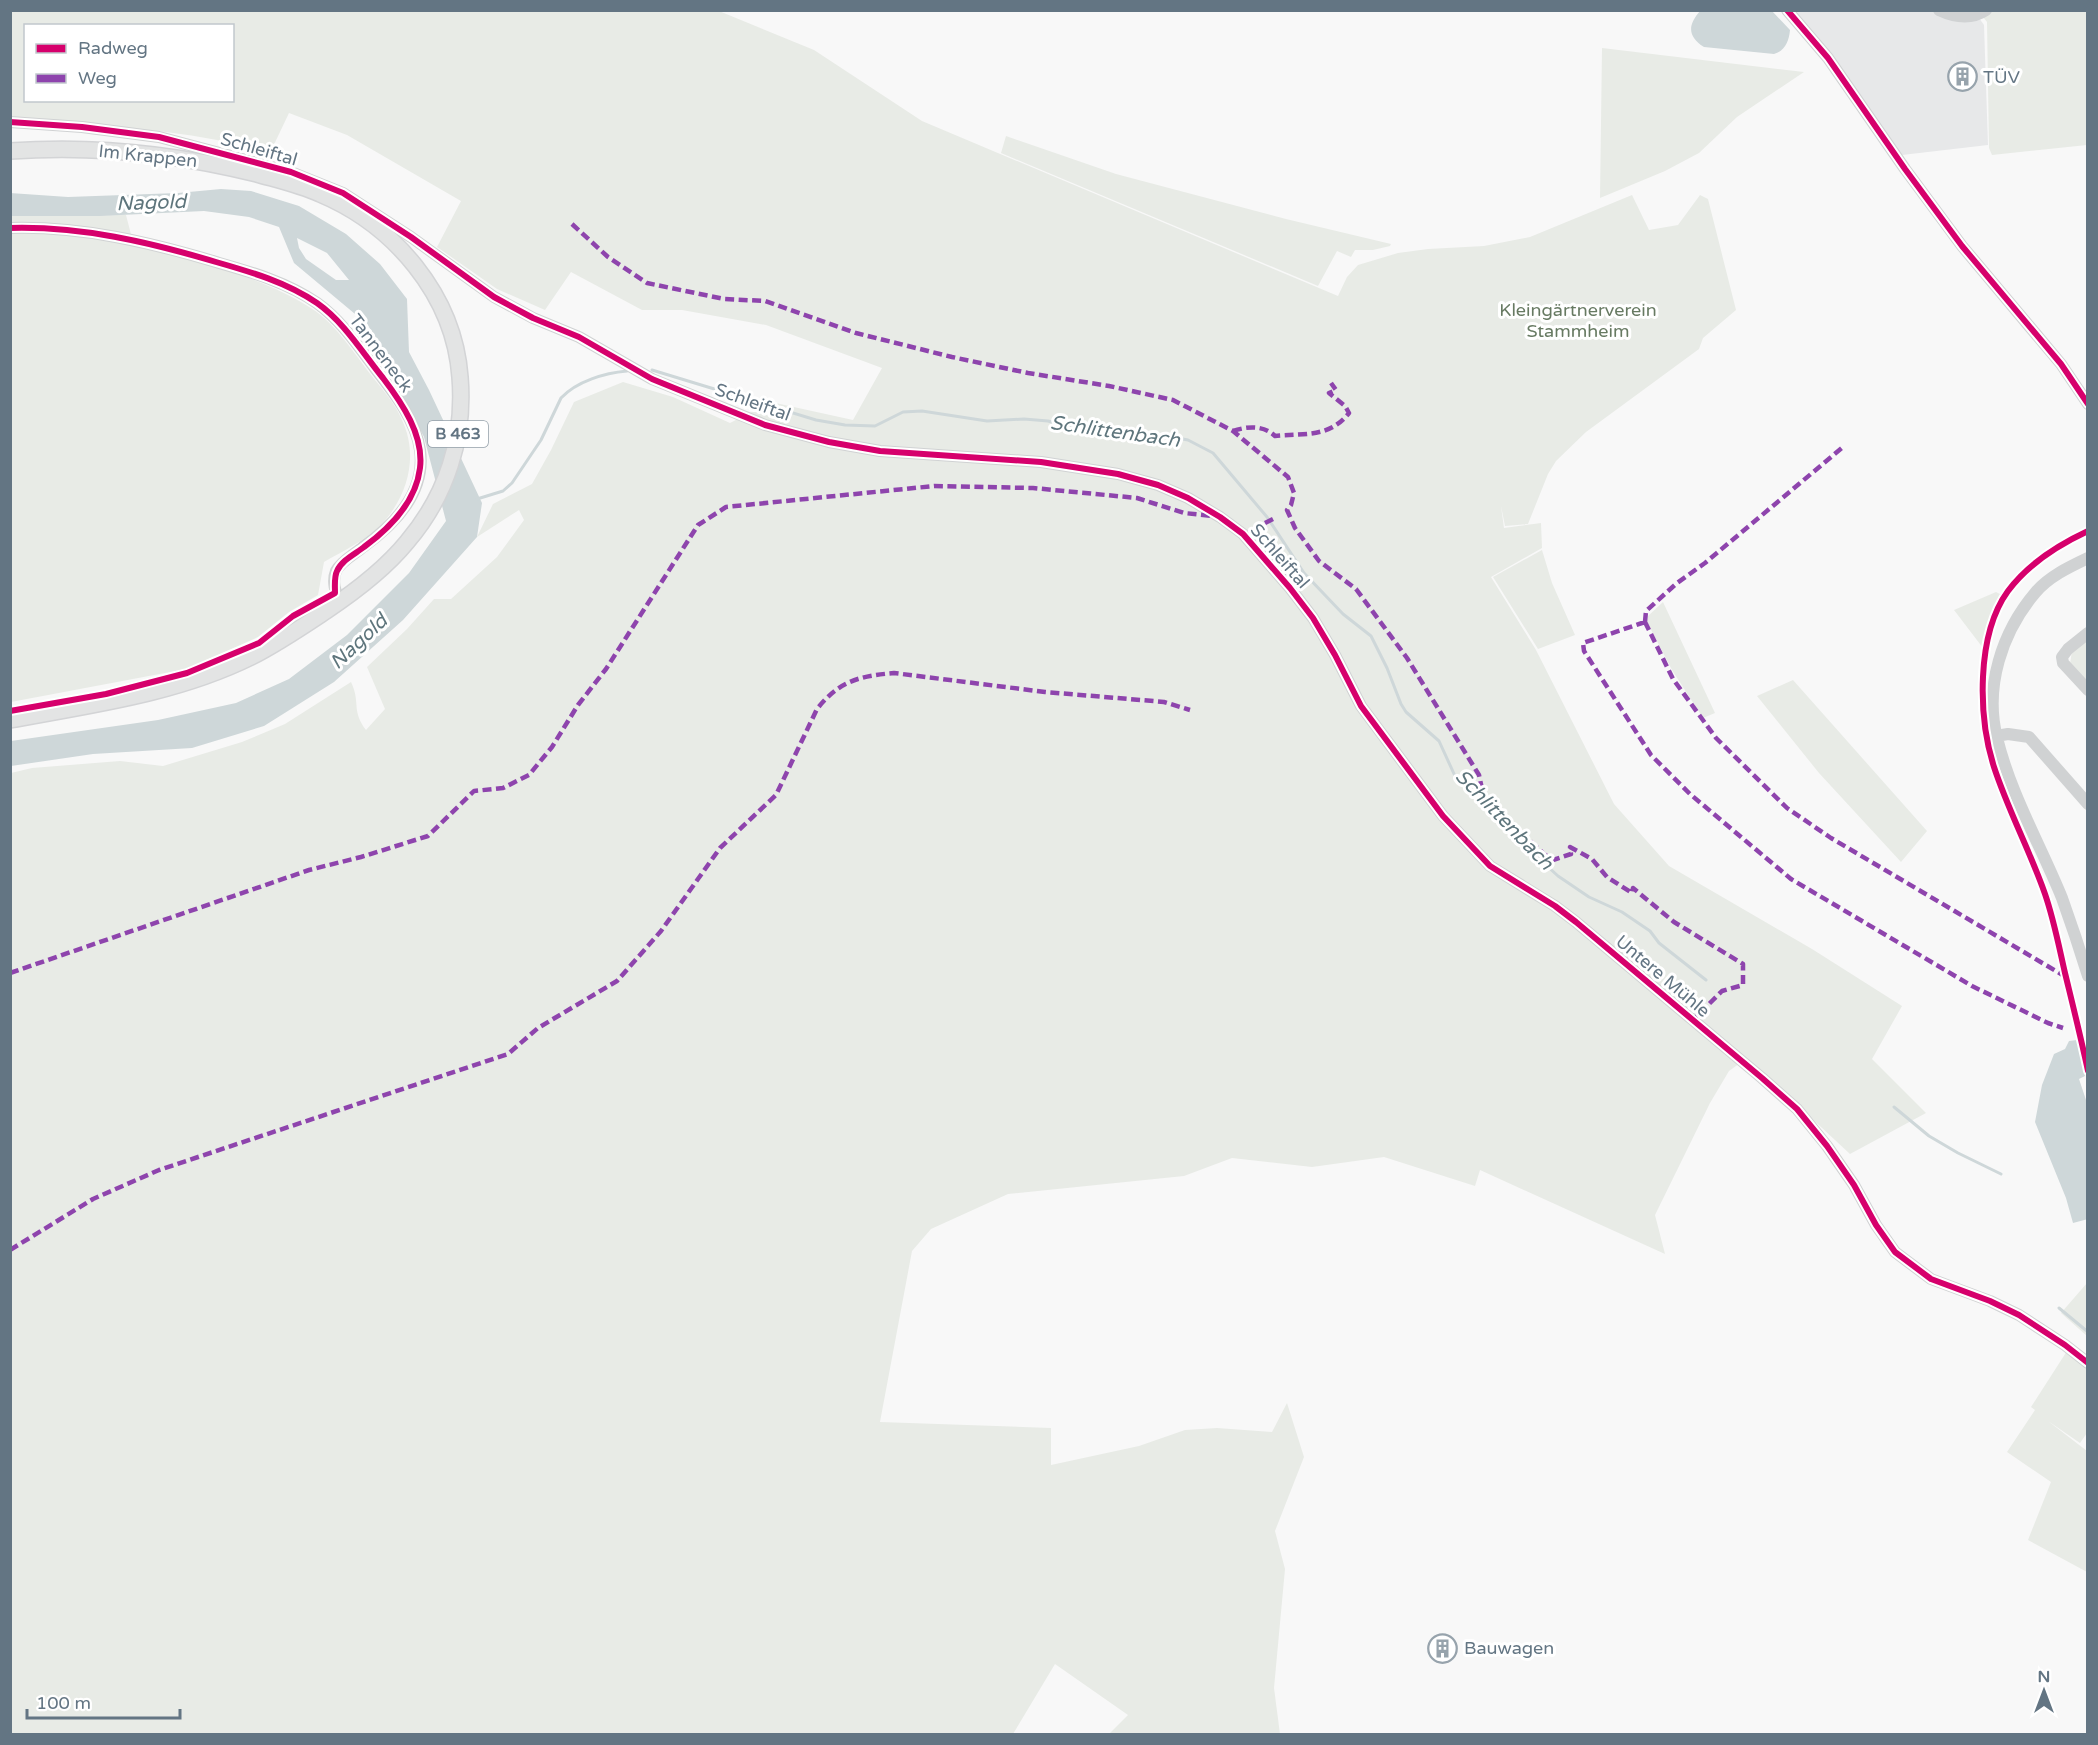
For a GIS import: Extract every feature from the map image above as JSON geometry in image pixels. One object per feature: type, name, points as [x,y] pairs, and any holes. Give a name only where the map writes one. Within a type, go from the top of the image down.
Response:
[{"type":"main road","name":"Im Krappen","points":[[10,151],[75,150],[166,156],[222,165],[288,182],[321,194],[374,225],[416,266],[434,293],[456,343],[461,393],[461,417],[457,443],[450,470],[425,519],[384,566],[340,601]]},
{"type":"main road","name":"B 463","points":[[10,720],[119,700],[206,676],[250,658],[293,634],[340,601]]},
{"type":"street","points":[[1787,10],[1828,58],[1962,246],[2061,364],[2088,404]]},
{"type":"street","points":[[1939,10],[1953,16],[1964,17],[1986,10]]},
{"type":"street","name":"Schleiftal","points":[[10,122],[82,127],[159,137],[267,165],[301,177],[350,198],[411,237],[494,297],[533,318],[579,337],[652,379],[765,425],[829,442],[880,451],[1041,462],[1118,474],[1158,485],[1188,498],[1243,534],[1290,588],[1313,618],[1361,706],[1409,770]]},
{"type":"street","name":"Tanneneck","points":[[10,228],[96,233],[164,246],[263,275],[316,303],[333,316],[393,392],[402,406],[420,449],[417,486],[408,503],[385,531],[343,562],[336,572],[335,593],[340,601]]},
{"type":"street","points":[[2088,558],[2053,577],[2035,592],[2010,629],[1999,656],[1994,686],[1996,736],[2025,819],[2061,897],[2088,976]]},
{"type":"street","points":[[2088,633],[2068,649],[2062,657],[2063,663],[2088,690]]},
{"type":"street","points":[[1996,736],[2008,734],[2029,736],[2088,804]]},
{"type":"street","name":"Untere Mühle","points":[[1409,770],[1443,816],[1490,866],[1555,906],[1576,922],[1797,1109],[1822,1139],[1854,1185],[1894,1252],[1931,1279],[1990,1301],[2019,1316],[2065,1345],[2088,1363]]},
{"type":"shaded area","points":[[1793,11],[1974,11],[1984,25],[1988,145],[1902,155]]},
{"type":"green space","name":"Kleingärtnerverein Stammheim","points":[[11,11],[719,11],[814,50],[922,121],[1338,296],[1347,277],[1358,265],[1398,253],[1484,246],[1530,237],[1632,195],[1649,230],[1678,225],[1700,195],[1708,199],[1736,310],[1703,338],[1699,349],[1586,432],[1556,461],[1548,474],[1528,524],[1505,526],[1501,506],[1504,528],[1541,523],[1542,548],[1491,577],[1536,650],[1614,804],[1669,866],[1812,949],[1902,1006],[1872,1059],[1926,1113],[1850,1154],[1747,1058],[1729,1071],[1710,1103],[1655,1215],[1665,1254],[1480,1170],[1475,1186],[1384,1157],[1312,1167],[1232,1158],[1184,1176],[1008,1194],[931,1229],[912,1251],[880,1422],[1051,1428],[1051,1465],[1139,1446],[1185,1430],[1217,1428],[1272,1432],[1287,1403],[1304,1457],[1275,1531],[1285,1569],[1274,1688],[1280,1734],[1109,1734],[1128,1715],[1055,1664],[1013,1734],[11,1734],[11,773],[32,768],[120,761],[163,766],[242,742],[285,724],[351,682],[357,712],[366,730],[385,709],[367,667],[407,629],[434,599],[451,599],[497,557],[524,520],[519,510],[477,537],[493,504],[532,484],[574,402],[623,382],[673,397],[730,423],[771,402],[853,420],[882,368],[766,325],[682,310],[642,310],[571,272],[545,310],[497,289],[437,247],[461,201],[347,135],[289,113],[269,155],[223,141],[140,129],[11,124]]},
{"type":"green space","points":[[1992,11],[2087,11],[2087,145],[1992,155],[1989,148],[1987,22],[1983,17]]},
{"type":"green space","points":[[1602,48],[1804,72],[1737,117],[1699,153],[1665,171],[1600,198]]},
{"type":"green space","points":[[1006,136],[1116,174],[1391,244],[1373,250],[1355,250],[1351,257],[1337,251],[1318,286],[1001,153]]},
{"type":"green space","points":[[126,215],[134,246],[227,270],[294,298],[322,316],[345,340],[399,414],[410,448],[408,475],[398,501],[381,525],[324,562],[318,595],[289,612],[258,637],[186,669],[11,702],[11,216]]},
{"type":"green space","points":[[1542,550],[1552,583],[1575,635],[1538,649],[1493,577]]},
{"type":"green space","points":[[1996,592],[2002,595],[1987,629],[1983,648],[1954,610]]},
{"type":"green space","points":[[1663,602],[1715,713],[1703,718],[1672,670],[1647,622],[1648,616]]},
{"type":"green space","points":[[2087,638],[2087,684],[2070,664],[2072,651]]},
{"type":"green space","points":[[1793,680],[1927,831],[1901,862],[1819,773],[1757,696]]},
{"type":"green space","points":[[2087,1283],[2086,1308],[2087,1336],[2061,1313]]},
{"type":"green space","points":[[2067,1351],[2087,1366],[2087,1433],[2080,1443],[2048,1421],[2087,1451],[2087,1572],[2028,1540],[2051,1482],[2007,1452],[2035,1410],[2031,1407]]},
{"type":"water","points":[[1700,11],[1772,11],[1790,30],[1786,45],[1774,54],[1704,47],[1692,34],[1693,21]]},
{"type":"water","name":"Nagold","points":[[221,189],[251,191],[299,206],[346,234],[380,264],[407,299],[409,352],[482,503],[477,537],[403,620],[334,682],[264,726],[192,748],[93,754],[11,766],[11,741],[158,720],[236,703],[289,679],[347,635],[409,573],[446,521],[424,437],[397,386],[380,344],[367,324],[294,263],[279,227],[249,217],[204,211],[100,216],[11,216],[10,193],[68,197]],"holes":[[[297,238],[327,253],[349,280],[336,280],[306,259],[299,248]]]},
{"type":"water","points":[[2077,1040],[2085,1076],[2079,1079],[2087,1103],[2088,1219],[2073,1223],[2066,1198],[2035,1122],[2042,1085],[2054,1054],[2065,1049],[2069,1041]]},
{"type":"waterway","name":"Schlittenbach","points":[[652,370],[816,420],[845,425],[875,426],[903,412],[922,411],[987,421],[1024,419],[1048,421],[1074,428],[1098,428],[1172,437],[1188,440],[1213,453],[1267,517],[1304,573],[1343,614],[1371,636],[1401,704],[1406,712],[1439,741],[1455,776],[1558,876],[1589,897],[1622,912],[1650,931],[1659,943],[1706,980]]},
{"type":"waterway","name":"Schlittenbach","points":[[477,499],[503,491],[512,483],[541,440],[561,398],[568,392],[592,379],[627,371]]},
{"type":"waterway","name":"Schlittenbach","points":[[1894,1107],[1929,1136],[2001,1174]]},
{"type":"waterway","name":"Schlittenbach","points":[[2059,1308],[2088,1332]]},
{"type":"marked path","points":[[572,224],[608,257],[647,283],[724,299],[765,301],[856,333],[952,357],[1173,400],[1233,431],[1288,477],[1294,493],[1287,510],[1295,528],[1319,561],[1356,589],[1407,658],[1479,775],[1484,798],[1553,860],[1571,854],[1570,847],[1592,859],[1607,877],[1632,893],[1633,888],[1674,922],[1743,964],[1743,985],[1722,991],[1692,1021]]},
{"type":"marked path","points":[[1233,431],[1255,428],[1265,430],[1275,436],[1316,433],[1333,427],[1349,413],[1345,406],[1329,393],[1336,390],[1331,383]]},
{"type":"marked path","points":[[1645,622],[1646,611],[1677,583],[1705,563],[1843,447]]},
{"type":"marked path","points":[[10,973],[309,870],[428,836],[474,791],[503,788],[529,775],[552,747],[578,705],[606,669],[698,525],[726,507],[934,486],[1033,488],[1137,498],[1184,513],[1213,516]]},
{"type":"marked path","points":[[1265,523],[1273,519]]},
{"type":"marked path","points":[[1645,622],[1583,643],[1584,651],[1651,755],[1690,794],[1791,879],[1972,986],[2063,1028]]},
{"type":"marked path","points":[[1645,622],[1673,679],[1716,738],[1787,808],[1831,838],[2066,977]]},
{"type":"marked path","points":[[10,1250],[93,1199],[159,1170],[508,1054],[538,1028],[617,981],[661,931],[720,848],[776,795],[817,709],[842,686],[860,678],[894,673],[1045,692],[1164,702],[1190,710]]},
{"type":"cycle path","points":[[1787,10],[1828,58],[1962,246],[2061,364],[2088,404]]},
{"type":"cycle path","points":[[10,122],[82,127],[159,137],[291,172],[343,193],[411,237],[494,297],[533,318],[579,337],[652,379],[765,425],[829,442],[880,451],[1041,462],[1118,474],[1158,485],[1188,498],[1220,517],[1243,534],[1290,588],[1313,618],[1361,706],[1443,816],[1490,866],[1555,906],[1576,922],[1797,1109],[1827,1146],[1854,1185],[1876,1225],[1895,1252],[1931,1279],[1990,1301],[2019,1315],[2088,1363]]},
{"type":"cycle path","points":[[10,228],[63,230],[140,242],[255,274],[281,283],[305,296],[327,311],[344,328],[390,388],[410,420],[419,444],[420,456],[418,480],[407,503],[392,523],[339,567],[335,576],[335,593],[293,616],[259,643],[187,673],[106,694],[10,711]]},
{"type":"cycle path","points":[[2088,531],[2044,556],[2008,591],[1990,630],[1983,677],[1985,725],[1994,767],[2045,894],[2088,1071]]},
{"type":"place","name":"TÜV","points":[[1962,77]]},
{"type":"place","name":"Bauwagen","points":[[1443,1648]]}]
